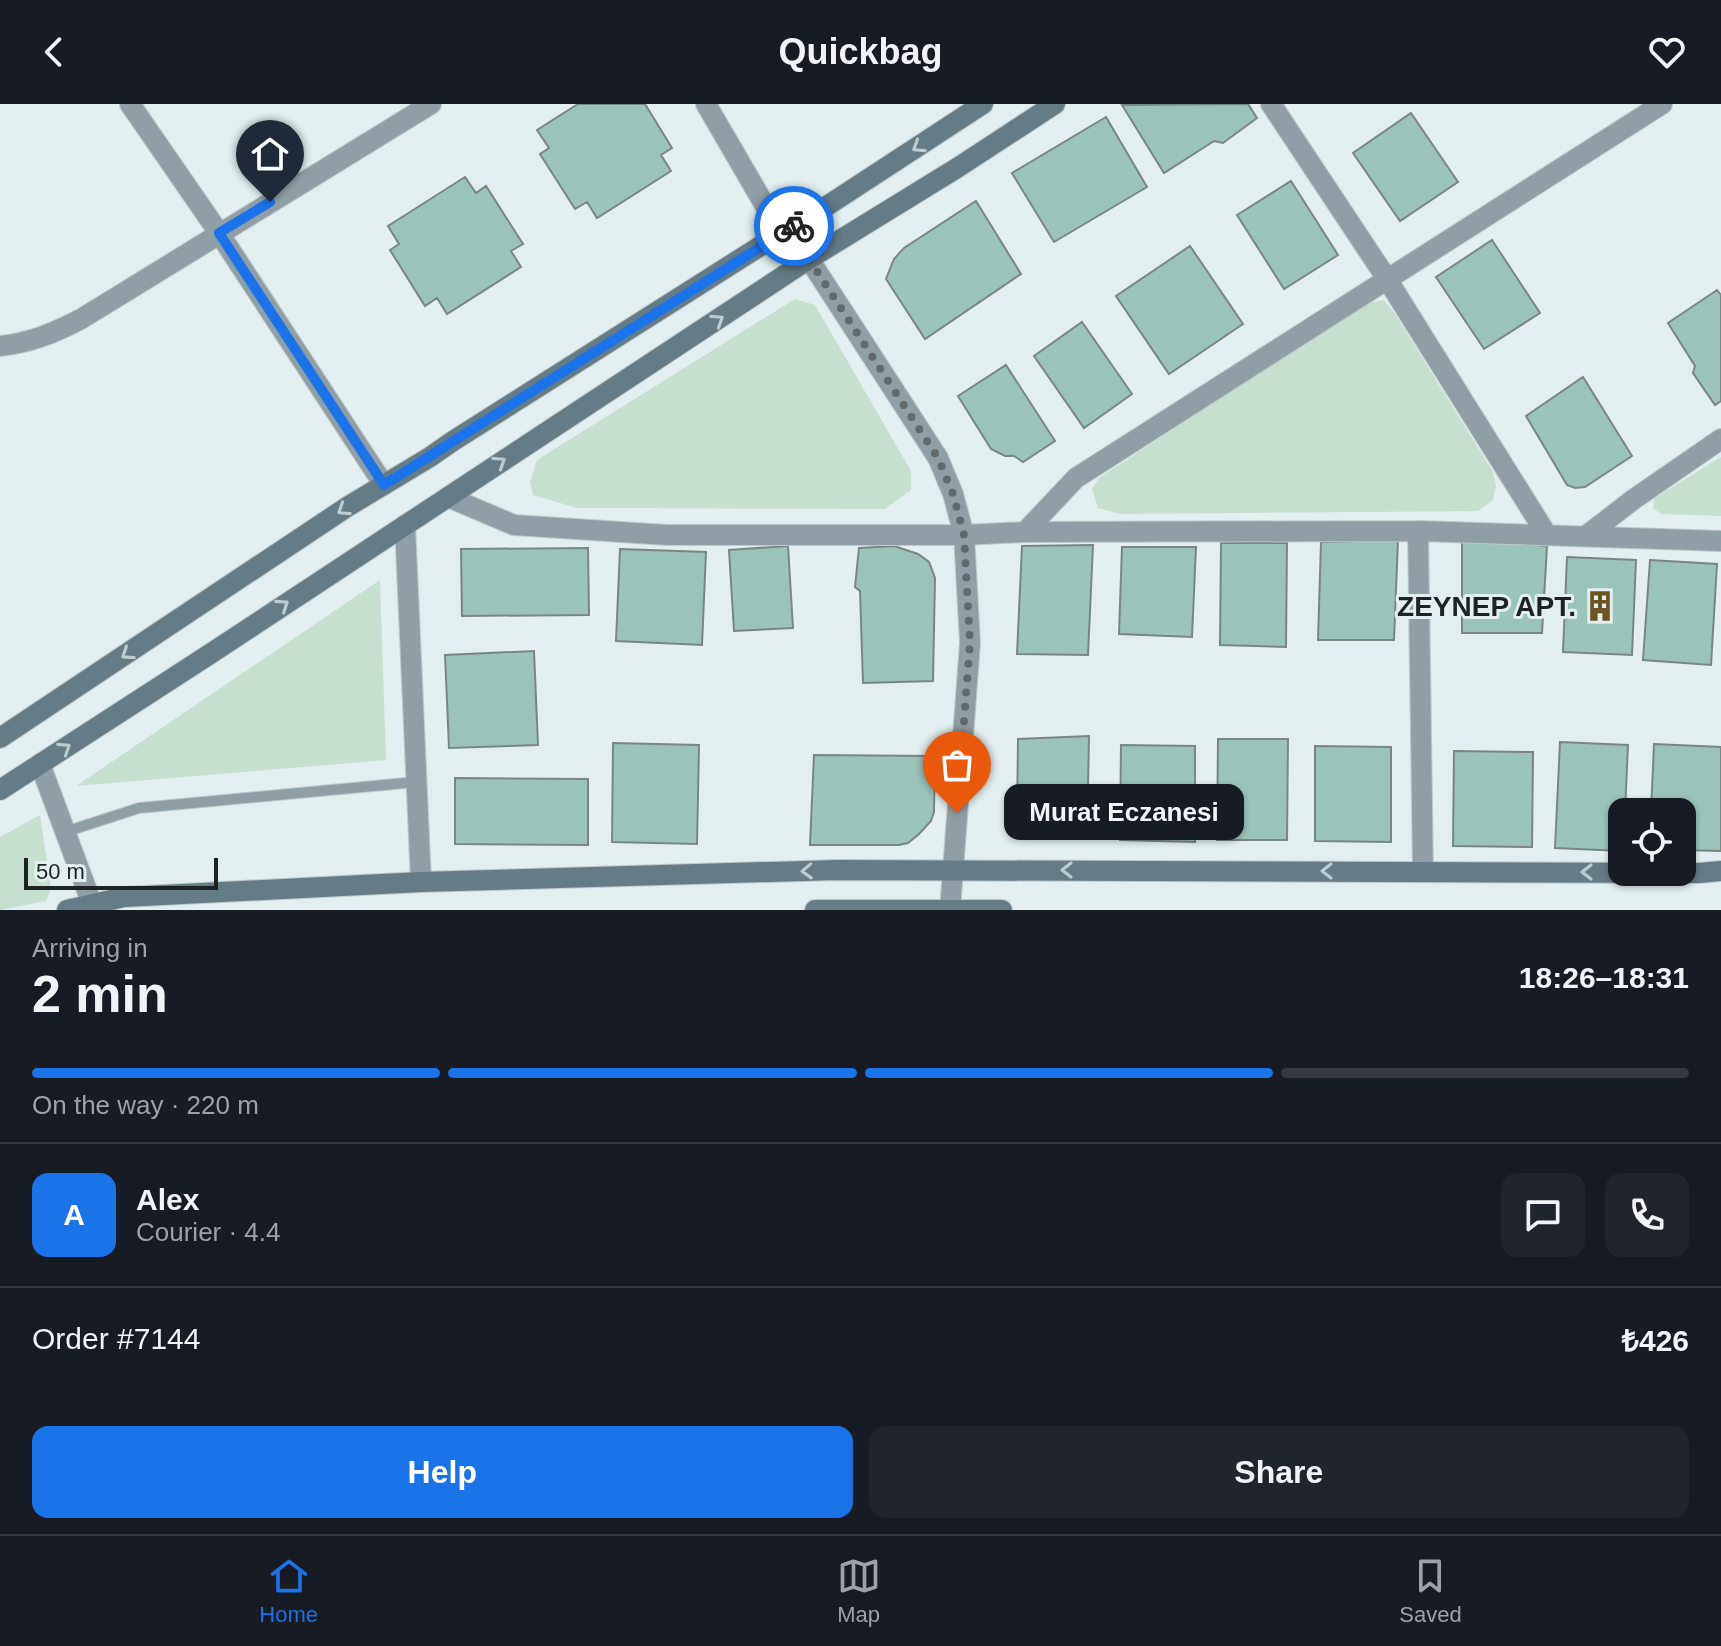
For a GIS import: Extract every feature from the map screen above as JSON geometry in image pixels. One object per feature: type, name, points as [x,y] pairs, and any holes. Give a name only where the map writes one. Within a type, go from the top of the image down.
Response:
[{"type":"main road","points":[[0,738],[347,507],[806,219],[983,104]]},
{"type":"main road","points":[[0,790],[781,278],[1055,104]]},
{"type":"main road","points":[[806,219],[818,254]]},
{"type":"main road","points":[[762,246],[781,278]]},
{"type":"main road","points":[[67,910],[124,897],[421,882],[837,870],[1721,871]]},
{"type":"main road","points":[[815,910],[1002,910]]},
{"type":"street","points":[[130,104],[219,233],[384,485]]},
{"type":"street","points":[[0,346],[53,334],[81,319],[431,104]]},
{"type":"street","points":[[706,104],[781,233]]},
{"type":"street","points":[[1271,104],[1387,279],[1547,535]]},
{"type":"street","points":[[1025,532],[1076,478],[1662,104]]},
{"type":"street","points":[[818,254],[938,458],[953,494],[964,535],[970,643],[950,909]]},
{"type":"street","points":[[1586,536],[1721,439]]},
{"type":"street","points":[[448,497],[514,525],[667,535],[1418,531],[1721,541]]},
{"type":"street","points":[[405,525],[421,882]]},
{"type":"street","points":[[1418,531],[1423,872]]},
{"type":"street","points":[[40,764],[92,904]]},
{"type":"lane","points":[[65,832],[139,808],[416,782]]},
{"type":"green space","points":[[795,299],[815,305],[911,471],[911,490],[885,509],[577,508],[533,495],[530,482],[537,460]]},
{"type":"green space","points":[[1384,300],[1493,472],[1496,486],[1493,500],[1478,511],[1120,514],[1098,508],[1092,489],[1099,478],[1362,304]]},
{"type":"green space","points":[[1721,457],[1721,516],[1661,514],[1653,508],[1655,498]]},
{"type":"green space","points":[[380,580],[386,760],[76,786]]},
{"type":"green space","points":[[40,815],[51,888],[46,901],[0,910],[0,837]]},
{"type":"building","points":[[578,104],[645,104],[672,148],[661,155],[671,171],[597,218],[587,202],[575,209],[540,154],[549,148],[537,130]]},
{"type":"building","points":[[1248,104],[1257,118],[1223,143],[1214,141],[1164,173],[1122,105]]},
{"type":"building","points":[[1411,113],[1458,182],[1400,221],[1353,153]]},
{"type":"building","points":[[1106,117],[1147,187],[1054,242],[1012,173]]},
{"type":"building","points":[[465,177],[476,193],[486,186],[523,244],[511,251],[521,267],[447,314],[437,298],[425,306],[390,250],[399,244],[388,226]]},
{"type":"building","points":[[1291,181],[1338,255],[1284,289],[1237,215]]},
{"type":"building","points":[[976,201],[1021,274],[925,339],[886,279],[894,259],[904,248]]},
{"type":"building","points":[[1492,240],[1540,313],[1484,349],[1436,277]]},
{"type":"building","points":[[1190,246],[1243,324],[1169,374],[1116,296]]},
{"type":"building","points":[[1717,290],[1721,295],[1721,401],[1715,405],[1693,373],[1695,366],[1668,323]]},
{"type":"building","points":[[1082,322],[1132,394],[1084,428],[1034,356]]},
{"type":"building","points":[[1006,365],[1055,441],[1023,462],[991,449],[958,396]]},
{"type":"building","points":[[1583,377],[1632,456],[1585,487],[1575,488],[1567,485],[1526,416]]},
{"type":"building","points":[[1462,539],[1547,546],[1542,633],[1462,633]]},
{"type":"building","points":[[1398,540],[1394,640],[1318,640],[1321,542]]},
{"type":"building","points":[[1221,543],[1287,543],[1286,647],[1220,645]]},
{"type":"building","points":[[1093,545],[1088,655],[1017,654],[1022,546]]},
{"type":"building","points":[[788,546],[793,628],[734,631],[729,550]]},
{"type":"building","points":[[894,546],[918,554],[929,562],[935,578],[933,681],[863,683],[860,591],[855,587],[859,548]]},
{"type":"building","points":[[1122,547],[1196,547],[1192,637],[1119,634]]},
{"type":"building","points":[[588,548],[589,615],[462,616],[461,549]]},
{"type":"building","points":[[620,549],[706,552],[702,645],[616,641]]},
{"type":"building","name":"ZEYNEP APT.","points":[[1567,557],[1636,560],[1632,655],[1563,652]]},
{"type":"building","points":[[1650,560],[1717,564],[1711,665],[1643,660]]},
{"type":"building","points":[[534,651],[538,745],[449,748],[445,655]]},
{"type":"building","points":[[1089,736],[1087,837],[1036,839],[1022,829],[1017,817],[1018,739]]},
{"type":"building","points":[[1218,739],[1288,739],[1287,840],[1217,840]]},
{"type":"building","points":[[1560,742],[1628,745],[1626,798],[1608,798],[1608,850],[1555,848]]},
{"type":"building","points":[[613,743],[699,745],[697,844],[612,842]]},
{"type":"building","points":[[1654,744],[1721,747],[1721,851],[1696,850],[1696,798],[1652,798]]},
{"type":"building","points":[[1121,745],[1195,746],[1195,842],[1120,840]]},
{"type":"building","points":[[1315,746],[1391,747],[1391,842],[1315,841]]},
{"type":"building","points":[[1454,751],[1533,752],[1532,847],[1453,846]]},
{"type":"building","points":[[814,755],[935,756],[934,812],[931,821],[908,843],[899,845],[810,845]]},
{"type":"building","points":[[455,778],[588,779],[588,845],[455,844]]},
{"type":"way so far","points":[[794,226],[806,219],[827,248],[809,259],[938,458],[953,494],[964,535],[970,643],[957,813]]},
{"type":"place","name":"ZEYNEP APT.","points":[[1600,606]]},
{"type":"place","name":"Murat Eczanesi","points":[[957,813]]},
{"type":"route","points":[[270,202],[219,233],[384,485],[794,226]]}]
